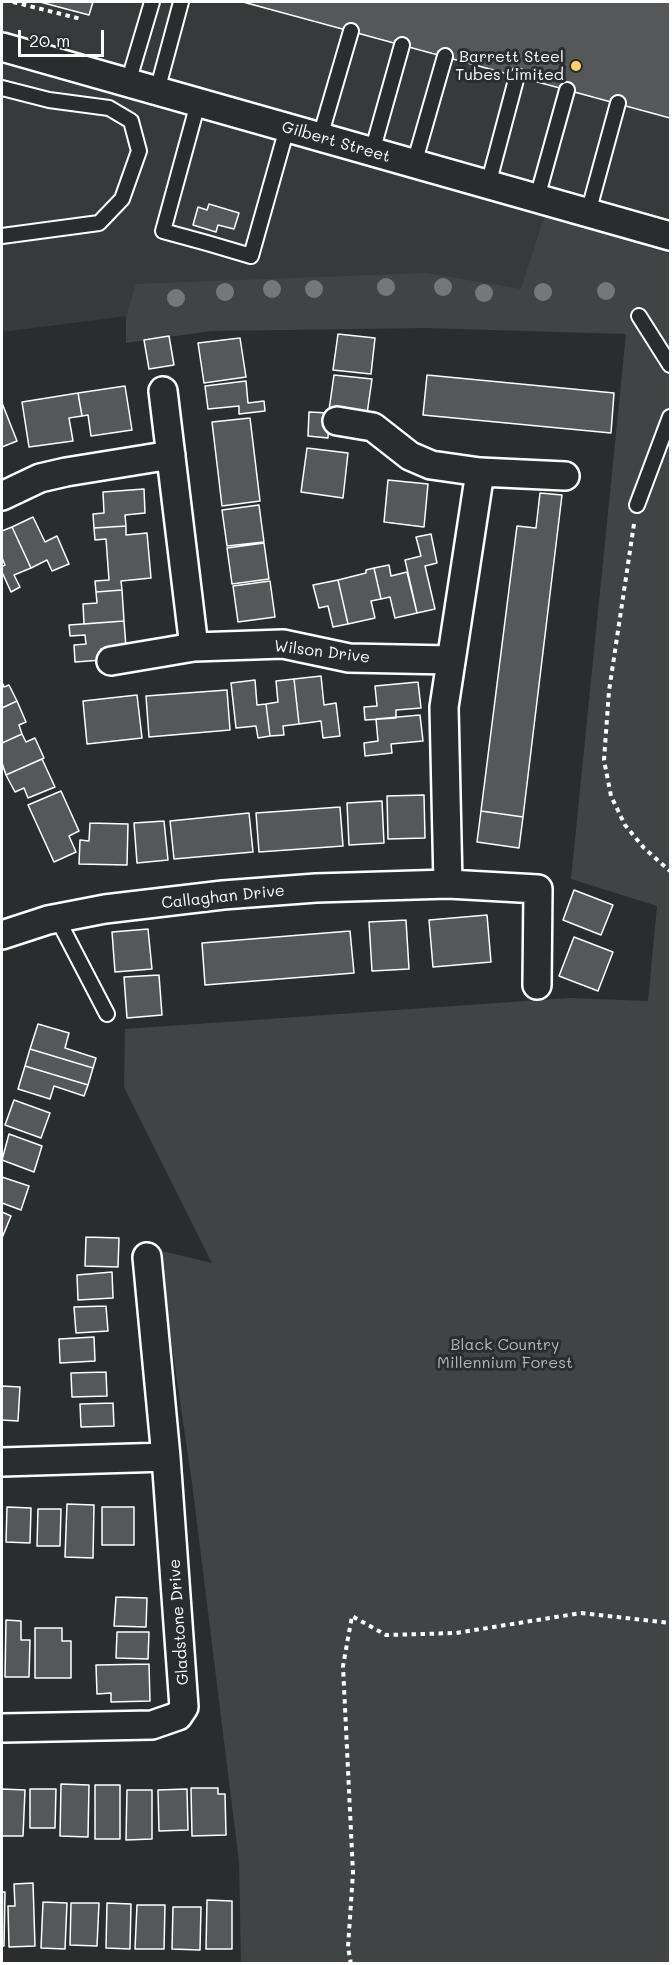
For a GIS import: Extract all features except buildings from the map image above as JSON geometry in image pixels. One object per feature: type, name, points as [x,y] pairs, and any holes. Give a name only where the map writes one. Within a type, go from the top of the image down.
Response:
[{"type":"street","name":"Gilbert Street","points":[[2,47],[670,236]]},
{"type":"street","points":[[163,391],[194,647]]},
{"type":"street","points":[[337,421],[373,427],[410,456],[431,465],[480,471],[565,476]]},
{"type":"street","points":[[2,496],[18,487],[66,471],[171,455]]},
{"type":"street","points":[[448,884],[444,706],[480,471]]},
{"type":"street","name":"Wilson Drive","points":[[111,661],[194,647],[283,644],[349,658],[450,660]]},
{"type":"street","name":"Callaghan Drive","points":[[2,935],[57,918],[105,909],[223,895],[316,888],[448,884],[538,889],[537,985]]},
{"type":"street","name":"Gladstone Drive","points":[[3,1728],[152,1725],[178,1716],[184,1707],[166,1457],[147,1257]]},
{"type":"street","points":[[2,1462],[166,1457]]},
{"type":"lane","points":[[128,83],[152,2]]},
{"type":"lane","points":[[157,91],[181,2]]},
{"type":"lane","points":[[320,137],[351,31]]},
{"type":"lane","points":[[372,152],[402,45]]},
{"type":"lane","points":[[414,164],[445,56]]},
{"type":"lane","points":[[488,185],[517,76]]},
{"type":"lane","points":[[2,88],[49,100],[108,108],[131,121],[139,151],[122,199],[99,223],[2,236]]},
{"type":"lane","points":[[537,198],[567,90]]},
{"type":"lane","points":[[198,103],[163,231],[251,255],[287,128]]},
{"type":"lane","points":[[588,213],[618,103]]},
{"type":"lane","points":[[639,316],[670,365]]},
{"type":"lane","points":[[637,505],[670,417]]},
{"type":"lane","points":[[57,918],[106,1014]]},
{"type":"path","points":[[12,2],[81,19]]},
{"type":"path","points":[[637,505],[609,691],[604,760],[611,796],[625,825],[644,848],[670,871]]},
{"type":"path","points":[[351,1964],[348,1947],[353,1873],[343,1666],[352,1616],[386,1635],[456,1633],[581,1613],[670,1623]]},
{"type":"shaded area","points":[[2,2],[670,2],[670,303],[244,301],[2,332]]},
{"type":"green space","name":"Black Country Millennium Forest","points":[[544,217],[670,254],[670,1963],[241,1963],[239,1862],[192,1483],[158,1250],[212,1263],[124,1087],[125,1029],[569,998],[648,1001],[657,906],[571,879],[626,334],[425,328],[211,331],[126,343],[126,317],[136,284],[426,273],[521,289]]},
{"type":"place","name":"Barrett Steel Tubes Limited","points":[[576,66]]}]
